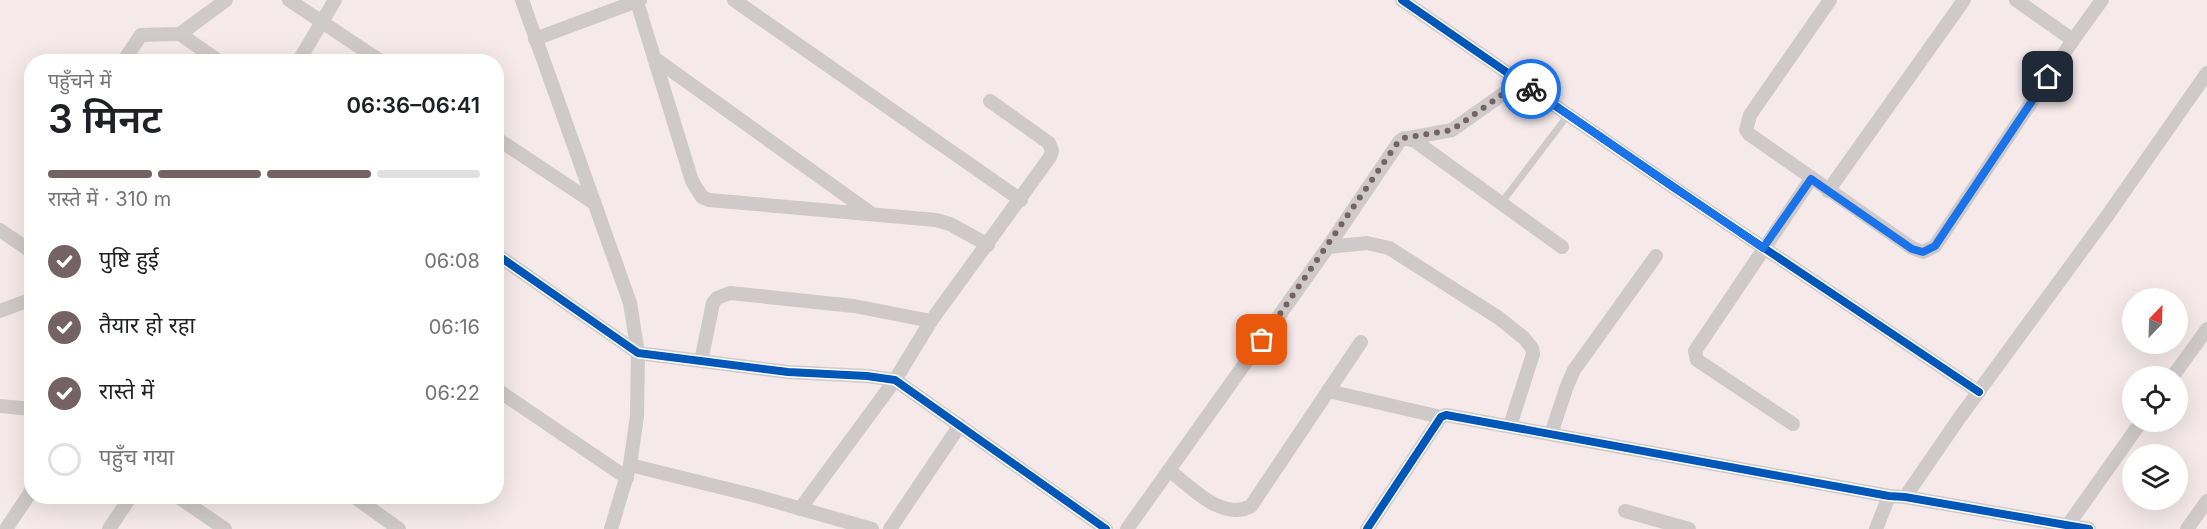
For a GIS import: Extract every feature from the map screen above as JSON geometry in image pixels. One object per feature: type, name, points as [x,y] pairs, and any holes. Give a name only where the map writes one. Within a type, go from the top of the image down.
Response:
[{"type":"street","points":[[128,54],[141,35],[180,34],[226,0]]},
{"type":"street","points":[[289,0],[370,54]]},
{"type":"street","points":[[303,54],[335,0]]},
{"type":"street","points":[[522,0],[630,303],[638,353],[637,416],[628,471],[611,529]]},
{"type":"street","points":[[734,0],[1021,200]]},
{"type":"street","points":[[1402,0],[1763,248],[1979,392]]},
{"type":"street","points":[[1830,0],[1750,115],[1746,126],[1749,134],[1811,179],[1912,249],[1923,252],[1935,246],[2102,0]]},
{"type":"street","points":[[1828,191],[1964,0]]},
{"type":"street","points":[[2016,0],[2073,40]]},
{"type":"street","points":[[535,39],[639,1],[692,181],[702,197],[710,200],[944,222],[988,245]]},
{"type":"street","points":[[180,34],[209,54]]},
{"type":"street","points":[[654,58],[872,214]]},
{"type":"street","points":[[1905,497],[2207,74]]},
{"type":"street","points":[[1127,529],[1328,247],[1394,147],[1404,138],[1452,130],[1520,82]]},
{"type":"street","points":[[800,509],[895,380],[931,321],[1050,158],[1051,146],[990,101]]},
{"type":"street","points":[[1409,138],[1502,202],[1562,247]]},
{"type":"street","points":[[504,143],[594,203]]},
{"type":"street","points":[[1793,424],[1697,360],[1695,355],[1696,348],[1811,179]]},
{"type":"street","points":[[0,230],[24,246]]},
{"type":"street","points":[[1328,247],[1367,243],[1389,248],[1499,318],[1524,338],[1532,348],[1533,354],[1510,426]]},
{"type":"street","points":[[1551,434],[1574,370],[1656,256]]},
{"type":"street","points":[[504,260],[638,353],[789,372],[867,376],[895,380],[1106,529]]},
{"type":"street","points":[[701,361],[713,303],[717,298],[730,293],[854,306],[931,321]]},
{"type":"street","points":[[0,311],[24,302]]},
{"type":"street","points":[[2180,366],[2207,329]]},
{"type":"street","points":[[1169,470],[1209,501],[1224,508],[1244,511],[1251,506],[1361,342]]},
{"type":"street","points":[[1328,391],[1441,417],[1455,415],[1889,496],[2089,529]]},
{"type":"street","points":[[504,394],[628,471],[800,509],[872,529]]},
{"type":"street","points":[[0,406],[24,408]]},
{"type":"street","points":[[1367,529],[1441,417]]},
{"type":"street","points":[[890,529],[960,425]]},
{"type":"street","points":[[2068,525],[2134,432]]},
{"type":"street","points":[[1876,529],[1889,496]]},
{"type":"street","points":[[2187,529],[2207,501]]},
{"type":"street","points":[[6,529],[24,502]]},
{"type":"street","points":[[109,529],[126,504]]},
{"type":"street","points":[[191,504],[225,529]]},
{"type":"street","points":[[364,504],[399,529]]},
{"type":"street","points":[[1625,511],[1689,529]]},
{"type":"street","points":[[2010,529],[2018,517]]},
{"type":"lane","points":[[1502,202],[1568,115]]},
{"type":"cycle path","points":[[1402,0],[1670,185],[1979,392]]},
{"type":"cycle path","points":[[504,260],[638,353],[788,372],[867,376],[895,380],[1106,529]]},
{"type":"cycle path","points":[[1367,529],[1441,417],[1446,415],[1889,496],[2089,529]]},
{"type":"way so far","points":[[1262,340],[1398,142],[1404,138],[1452,130],[1520,82],[1531,89]]},
{"type":"route","points":[[1531,89],[1763,248],[1811,179],[1912,249],[1923,252],[1935,246],[2048,77]]}]
